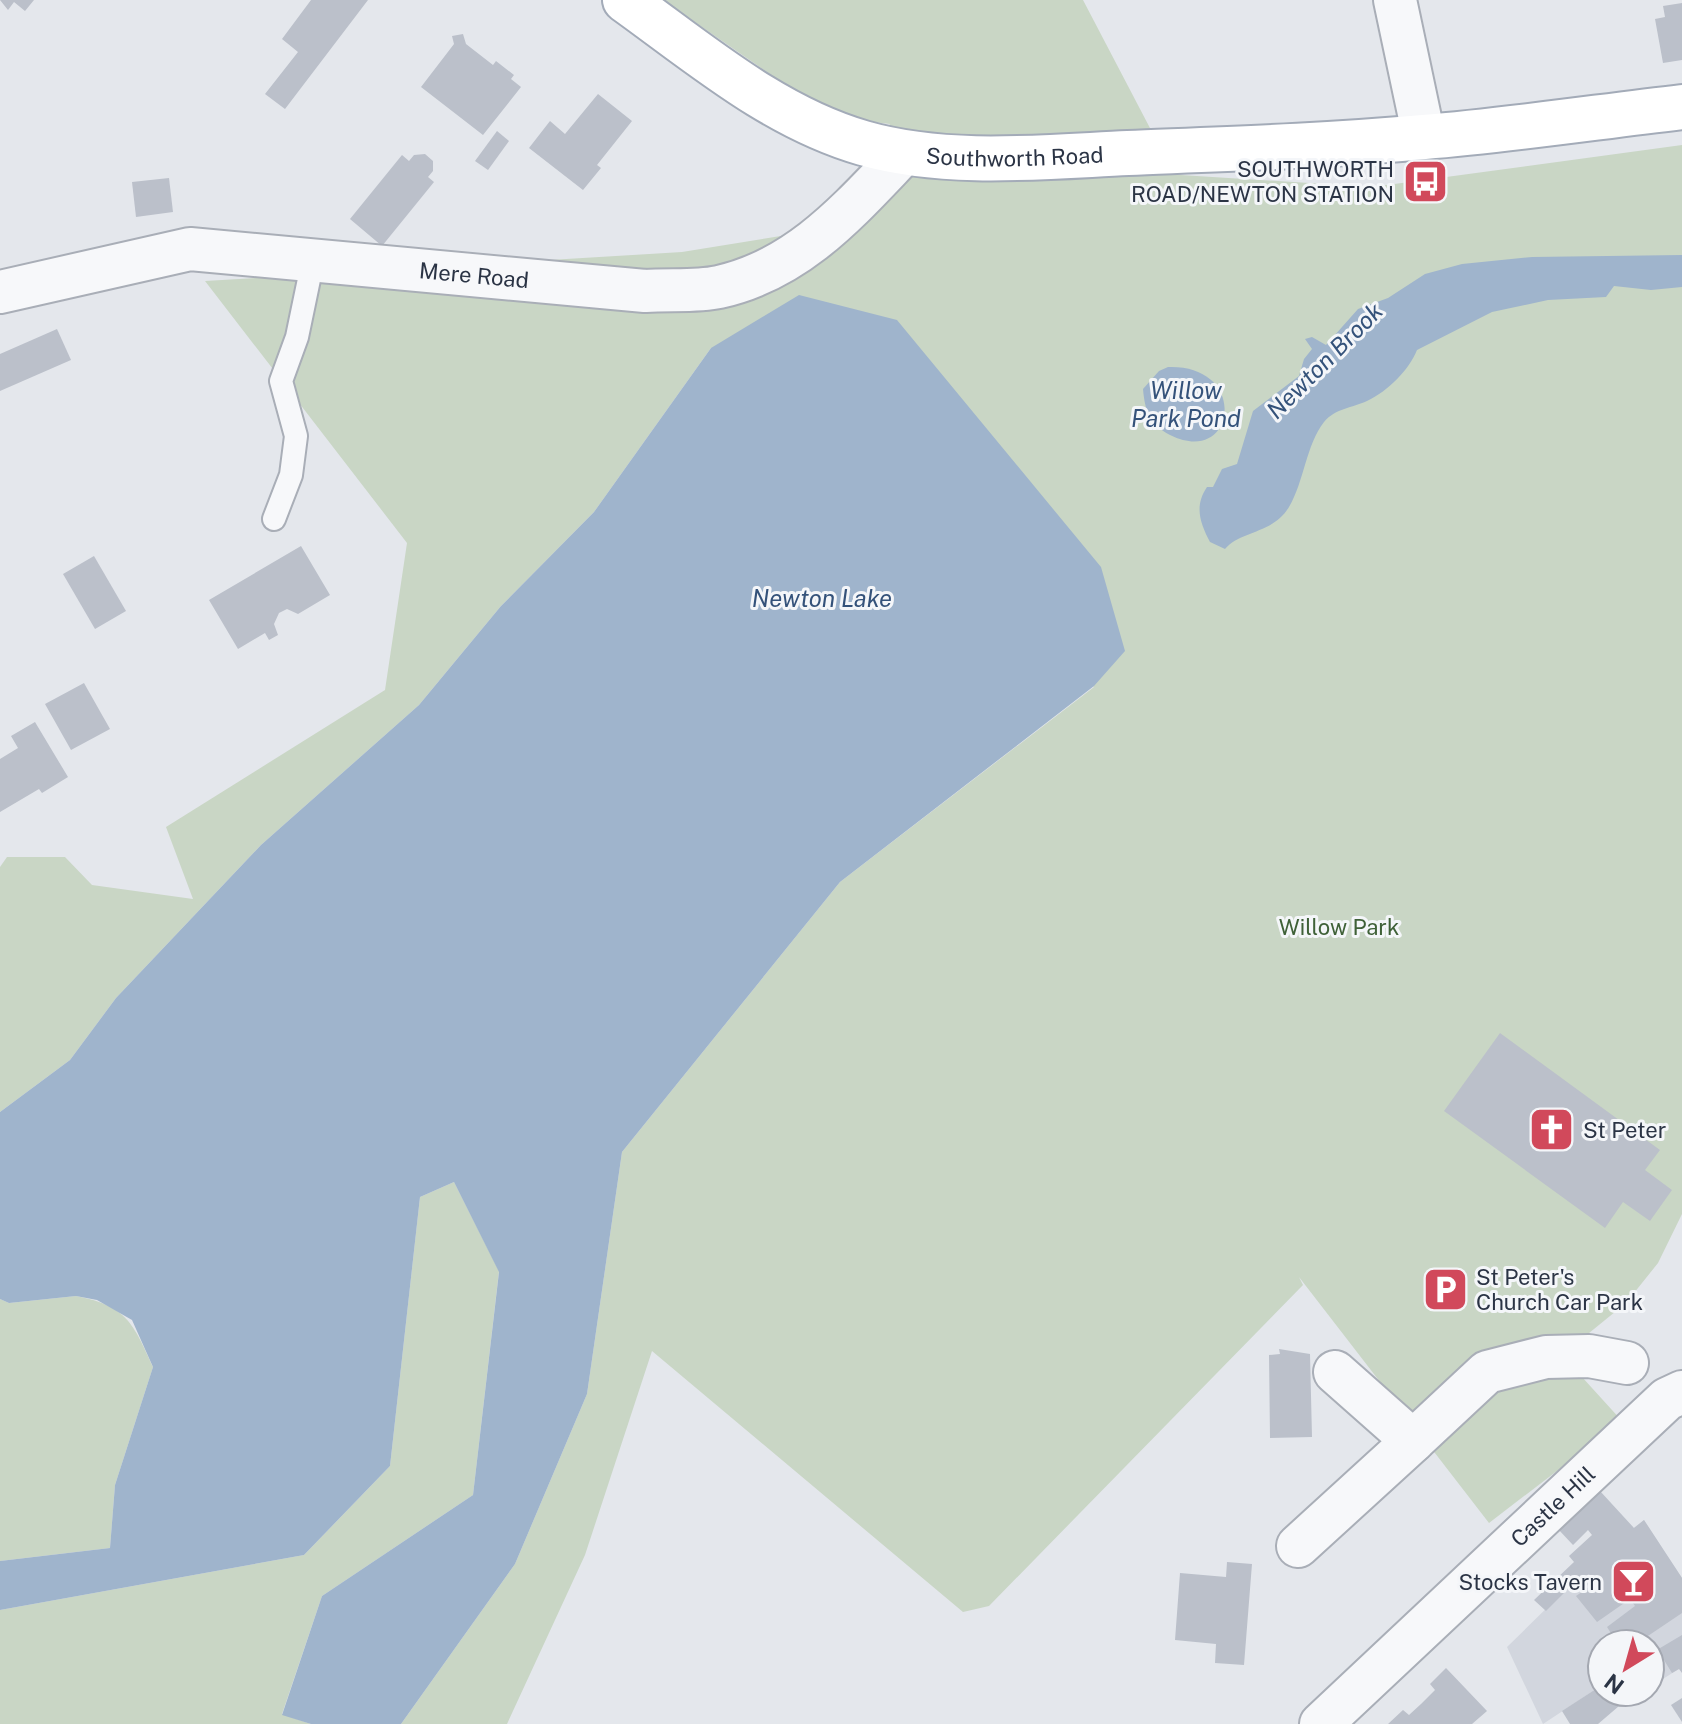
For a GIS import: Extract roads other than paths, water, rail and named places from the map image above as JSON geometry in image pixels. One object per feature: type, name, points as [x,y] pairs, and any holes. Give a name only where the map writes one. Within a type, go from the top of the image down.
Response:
[{"type":"main road","name":"Southworth Road","points":[[625,0],[748,88],[787,111],[862,143],[905,152],[1010,158],[1424,137],[1682,107]]},
{"type":"street","points":[[1395,0],[1424,137]]},
{"type":"street","name":"Mere Road","points":[[0,292],[190,249],[645,291],[718,287],[800,254],[836,224],[905,152]]},
{"type":"street","points":[[1590,1332],[1674,1396]]},
{"type":"street","points":[[1298,1546],[1487,1372],[1546,1357],[1589,1356],[1627,1363]]},
{"type":"street","points":[[1335,1372],[1413,1441]]},
{"type":"street","name":"Castle Hill","points":[[1321,1724],[1674,1396]]},
{"type":"lane","points":[[274,519],[291,475],[296,436],[281,381],[297,337],[313,260]]},
{"type":"water","name":"Newton Brook","points":[[1682,255],[1682,287],[1651,290],[1614,286],[1606,297],[1548,300],[1492,312],[1417,350],[1403,372],[1383,392],[1339,411],[1324,422],[1313,441],[1294,497],[1282,516],[1225,549],[1210,542],[1200,514],[1203,494],[1207,487],[1213,487],[1222,469],[1237,464],[1253,411],[1299,376],[1304,359],[1312,349],[1305,339],[1312,337],[1326,345],[1358,309],[1388,298],[1425,274],[1462,264],[1532,257]]},
{"type":"water","name":"Newton Lake","points":[[799,295],[897,320],[1101,567],[1125,651],[1094,686],[840,882],[622,1152],[587,1394],[515,1564],[401,1724],[311,1724],[282,1715],[322,1596],[473,1495],[499,1272],[454,1182],[420,1197],[390,1466],[304,1555],[0,1610],[0,1561],[110,1548],[115,1485],[153,1367],[132,1320],[97,1300],[76,1296],[9,1303],[0,1299],[0,1112],[70,1060],[116,998],[261,845],[419,705],[501,606],[594,512],[711,348]]},
{"type":"water","name":"Willow Park Pond","points":[[1168,367],[1194,370],[1212,381],[1222,396],[1224,412],[1220,427],[1209,438],[1192,441],[1170,435],[1149,416],[1143,389],[1159,371]]},
{"type":"place","name":"SOUTHWORTH ROAD/NEWTON STATION","points":[[1425,182]]},
{"type":"place","name":"St Peter","points":[[1552,1130]]},
{"type":"place","name":"St Peter's Church Car Park","points":[[1445,1290]]},
{"type":"place","name":"Stocks Tavern","points":[[1633,1582]]},
{"type":"park label","name":"Willow Park","points":[[1339,927]]}]
